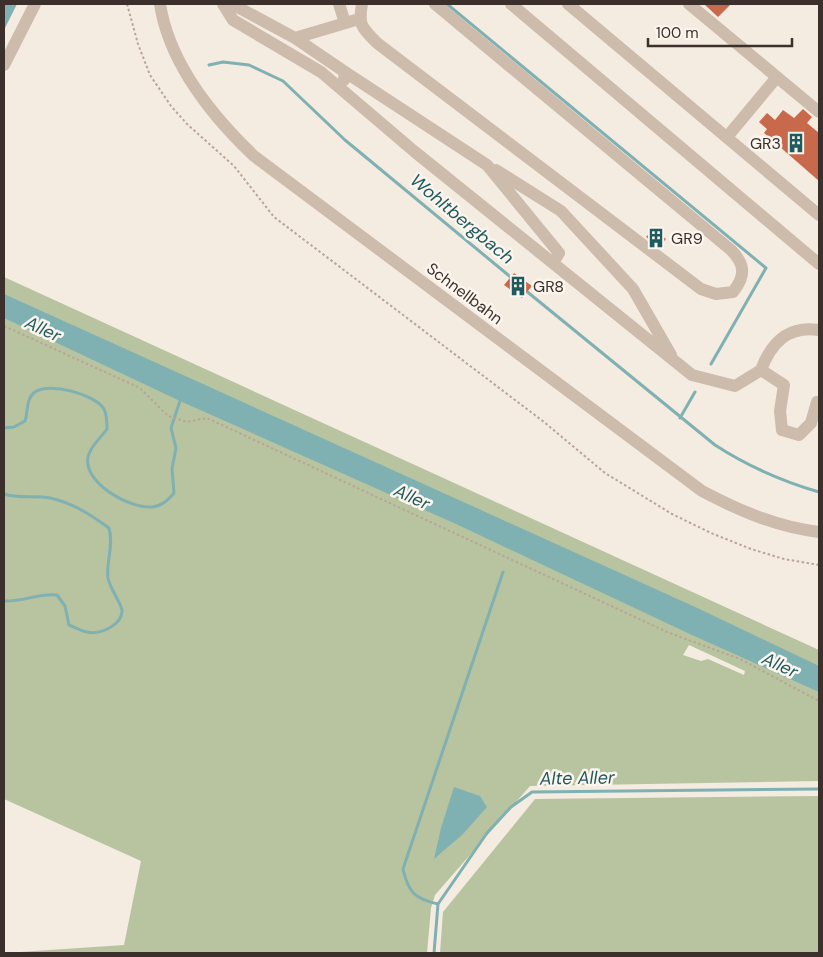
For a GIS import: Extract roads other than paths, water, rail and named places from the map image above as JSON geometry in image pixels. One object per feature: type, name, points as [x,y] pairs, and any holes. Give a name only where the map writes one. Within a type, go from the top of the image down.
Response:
[{"type":"street","points":[[4,65],[35,4]]},
{"type":"street","name":"Schnellbahn","points":[[160,4],[170,41],[182,65],[219,118],[254,156],[702,491],[732,507],[765,521],[801,530],[819,532]]},
{"type":"street","points":[[223,4],[233,20],[321,72],[692,375],[735,386],[761,370],[768,353],[777,341],[792,331],[806,328],[819,330]]},
{"type":"street","points":[[232,4],[295,38],[487,165],[561,210],[633,290],[675,362]]},
{"type":"street","points":[[339,4],[345,23]]},
{"type":"street","points":[[362,4],[359,19],[364,30],[377,43],[701,289],[716,294],[733,292],[741,282],[742,267],[738,257],[731,250],[435,4]]},
{"type":"street","points":[[511,4],[819,264]]},
{"type":"street","points":[[568,4],[819,215]]},
{"type":"street","points":[[689,4],[819,112]]},
{"type":"street","points":[[295,38],[359,19]]},
{"type":"street","points":[[343,91],[345,72]]},
{"type":"street","points":[[726,137],[777,77]]},
{"type":"street","points":[[487,165],[559,253],[553,263]]},
{"type":"street","points":[[761,370],[784,385],[780,411],[782,430],[799,435],[811,423],[817,402],[819,402]]},
{"type":"water","points":[[4,4],[17,4],[4,30]]},
{"type":"water","name":"Aller","points":[[4,294],[693,606],[819,666],[819,692],[692,635],[456,524],[180,401],[4,318]]},
{"type":"water","points":[[454,787],[480,796],[487,807],[463,834],[434,859],[441,828]]},
{"type":"waterway","points":[[447,4],[766,268],[711,364]]},
{"type":"waterway","name":"Wohltbergbach","points":[[209,65],[223,62],[249,65],[283,81],[345,140],[513,279]]},
{"type":"waterway","name":"Wohltbergbach","points":[[525,290],[715,445],[766,473],[819,492]]},
{"type":"waterway","points":[[4,428],[14,427],[25,421],[30,398],[35,392],[50,388],[82,394],[99,404],[104,409],[106,416],[107,429],[93,446],[88,457],[88,467],[93,476],[100,485],[121,499],[132,504],[152,507],[164,502],[174,493],[172,469],[176,448],[171,428],[181,398]]},
{"type":"waterway","points":[[680,418],[695,392]]},
{"type":"waterway","points":[[4,494],[58,500],[81,510],[109,528],[111,541],[108,578],[122,610],[119,620],[110,628],[92,633],[69,625],[65,606],[57,595],[43,595],[4,601]]},
{"type":"waterway","points":[[438,904],[418,897],[410,889],[403,869],[503,572]]},
{"type":"waterway","name":"Alte Aller","points":[[434,953],[438,904],[487,833],[511,807],[532,792],[819,789]]},
{"type":"place","name":"GR3","points":[[796,143]]},
{"type":"place","name":"GR9","points":[[656,238]]},
{"type":"place","name":"GR8","points":[[518,286]]}]
